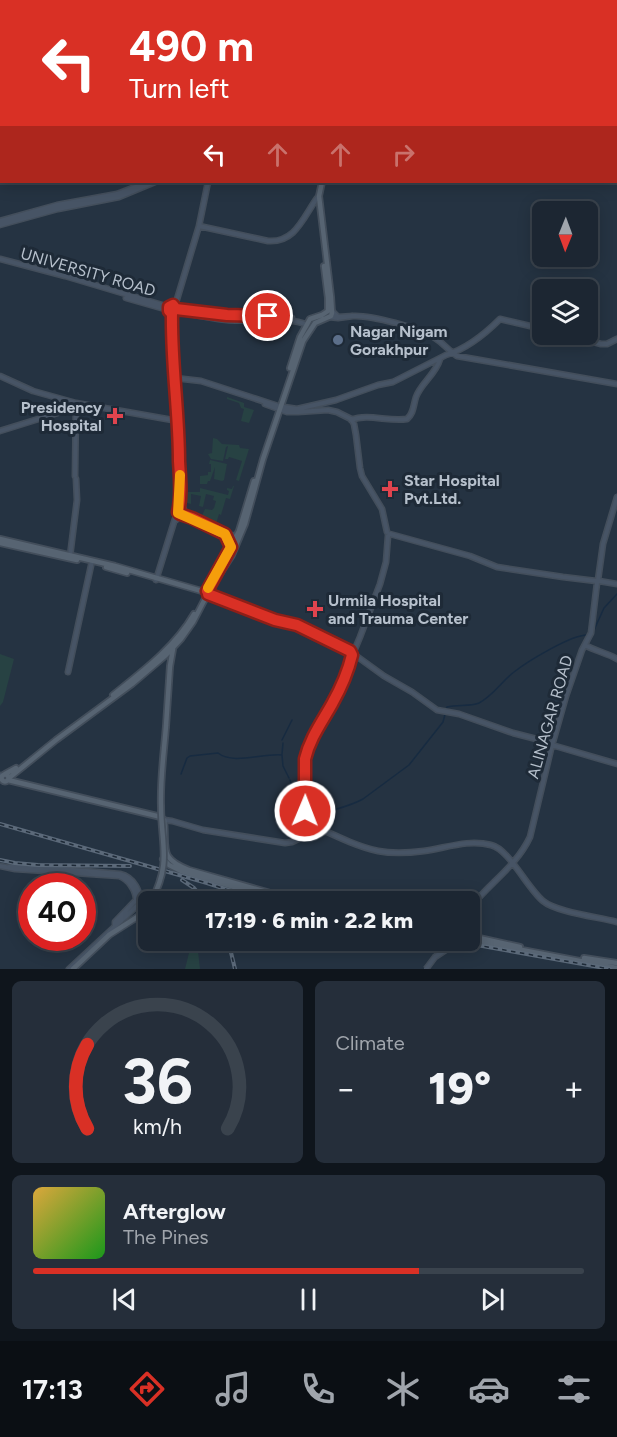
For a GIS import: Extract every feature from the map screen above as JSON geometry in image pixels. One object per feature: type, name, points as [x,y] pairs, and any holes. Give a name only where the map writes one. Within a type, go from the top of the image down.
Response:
[{"type":"main road","points":[[0,223],[57,205],[117,194],[145,183]]},
{"type":"main road","points":[[0,223],[119,197],[153,183]]},
{"type":"main road","points":[[157,579],[181,512],[173,309],[199,226],[208,183]]},
{"type":"main road","points":[[199,226],[268,241],[278,241],[289,236],[298,228],[317,198],[321,183]]},
{"type":"main road","points":[[321,183],[319,196],[330,313]]},
{"type":"main road","points":[[317,198],[325,258]]},
{"type":"main road","name":"UNIVERSITY ROAD","points":[[0,261],[173,309],[228,320],[309,323]]},
{"type":"main road","points":[[330,313],[338,317],[353,316],[379,320],[426,333],[457,356],[617,384]]},
{"type":"main road","points":[[4,778],[126,689],[181,639],[192,623],[237,536],[309,323],[330,313]]},
{"type":"main road","points":[[175,379],[197,382],[279,407],[297,409],[336,400],[393,382],[453,353],[489,330],[500,319],[532,326]]},
{"type":"main road","points":[[598,343],[607,344],[617,339]]},
{"type":"main road","points":[[353,420],[360,416],[394,420],[407,419],[413,412],[417,395],[441,358]]},
{"type":"main road","points":[[0,376],[33,391],[75,403],[178,421]]},
{"type":"main road","points":[[336,400],[335,407],[338,413]]},
{"type":"main road","points":[[0,431],[61,412],[75,403]]},
{"type":"main road","points":[[70,557],[77,495],[75,403]]},
{"type":"main road","points":[[279,407],[287,412],[328,410],[356,423],[364,476],[384,508],[389,534],[384,571],[349,668],[306,753],[305,808],[309,831],[303,838]]},
{"type":"main road","points":[[207,593],[237,546],[253,489]]},
{"type":"main road","name":"ALINAGAR ROAD","points":[[480,898],[513,864],[525,849],[530,837],[566,696],[591,633],[603,544],[617,497]]},
{"type":"main road","points":[[181,512],[225,534],[237,536]]},
{"type":"main road","points":[[225,534],[231,547]]},
{"type":"main road","points":[[389,534],[470,556],[497,567],[617,584]]},
{"type":"main road","points":[[0,541],[91,562],[207,593],[255,613],[297,625],[353,652],[384,676],[437,710],[467,716],[513,733],[617,764]]},
{"type":"main road","points":[[68,672],[91,562]]},
{"type":"main road","points":[[156,891],[164,866],[161,807],[173,645]]},
{"type":"main road","points":[[585,645],[617,659]]},
{"type":"main road","points":[[164,653],[170,666]]},
{"type":"main road","points":[[4,778],[159,816],[164,820],[203,830],[282,843],[292,842],[311,833],[326,831]]},
{"type":"main road","points":[[4,778],[12,785],[157,819],[161,824],[163,859],[169,866],[246,891]]},
{"type":"main road","points":[[164,820],[167,854],[175,864],[263,891]]},
{"type":"main road","points":[[309,822],[362,845],[387,852],[424,851],[473,842],[492,845],[498,847],[542,901],[552,907],[617,922]]},
{"type":"main road","points":[[0,866],[124,875],[135,885],[140,895],[140,902],[71,969]]},
{"type":"main road","points":[[71,969],[109,934],[138,916]]},
{"type":"main road","points":[[480,940],[617,968]]},
{"type":"main road","points":[[426,969],[435,957],[446,951]]},
{"type":"main road","points":[[599,963],[617,963]]},
{"type":"green space","points":[[227,397],[244,403],[244,407],[254,410],[249,423],[241,421],[244,409],[239,403]]},
{"type":"green space","points":[[213,438],[222,444],[239,445],[240,448],[249,449],[239,481],[236,480],[242,461],[229,457],[225,459],[228,446],[223,461],[211,459],[208,454],[212,453]]},
{"type":"green space","points":[[210,460],[227,464],[224,480],[214,479],[215,467],[210,481],[207,484],[200,484],[200,476],[211,472]]},
{"type":"green space","points":[[233,486],[230,499],[226,498],[215,527],[200,520],[205,509],[214,508],[216,501],[213,500],[214,496],[206,494],[203,507],[199,506],[201,496],[191,494],[191,504],[184,502],[183,492],[200,492],[200,488],[228,495],[227,488],[232,489]]},
{"type":"green space","points":[[0,654],[14,659],[0,706]]},
{"type":"green space","points":[[190,951],[198,951],[200,969],[185,969]]},
{"type":"waterway","points":[[594,630],[604,608],[617,594]]},
{"type":"waterway","points":[[311,818],[363,799],[409,765],[443,722],[447,707],[479,703],[529,662],[571,639],[587,635]]},
{"type":"waterway","points":[[282,740],[292,720]]},
{"type":"waterway","points":[[282,754],[283,743]]},
{"type":"waterway","points":[[181,774],[190,756],[218,753],[232,758],[282,755],[283,766],[289,778]]},
{"type":"waterway","points":[[290,780],[295,794],[292,822],[297,824],[307,821]]},
{"type":"railway","points":[[0,824],[231,891]]},
{"type":"railway","points":[[0,860],[38,865],[130,866]]},
{"type":"railway","points":[[182,880],[197,891]]},
{"type":"railway","points":[[480,946],[610,969]]},
{"type":"railway","points":[[231,951],[235,969]]},
{"type":"slow traffic","points":[[180,475],[178,513],[225,534],[231,547],[208,588]]},
{"type":"place","name":"Nagar Nigam Gorakhpur","points":[[338,340]]},
{"type":"place","name":"Presidency Hospital","points":[[115,416]]},
{"type":"place","name":"Star Hospital Pvt.Ltd.","points":[[390,489]]},
{"type":"place","name":"Urmila Hospital and Trauma Center","points":[[315,609]]},
{"type":"route","points":[[268,316],[227,315],[176,309],[173,305],[169,307],[172,313],[179,431],[178,512],[225,534],[231,547],[207,591],[208,594],[275,620],[297,625],[350,651],[352,655],[341,687],[319,724],[306,753],[305,811]]}]
